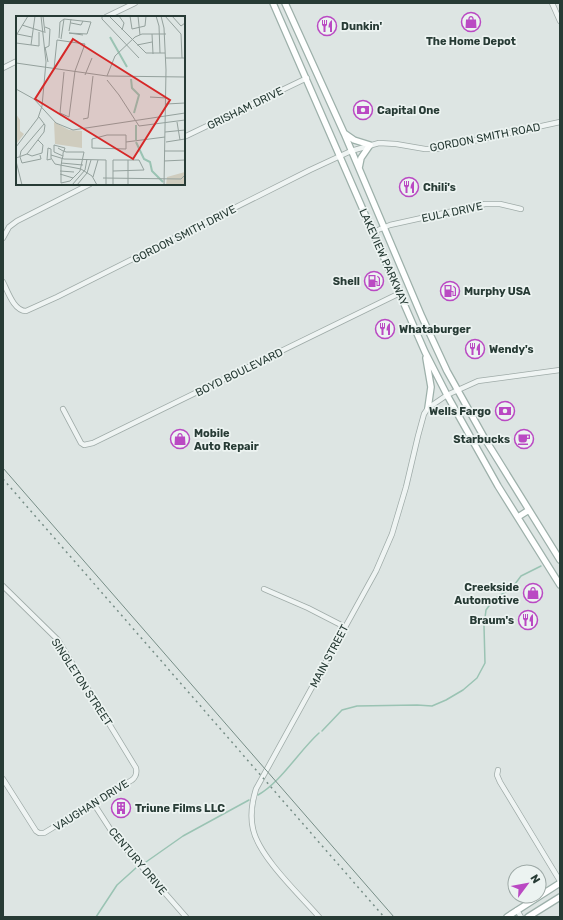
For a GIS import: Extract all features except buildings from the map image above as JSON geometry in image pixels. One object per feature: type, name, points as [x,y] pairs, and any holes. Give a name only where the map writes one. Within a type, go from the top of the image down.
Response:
[{"type":"main road","name":"LAKEVIEW PARKWAY","points":[[273,3],[341,156],[425,352],[492,476],[560,585]]},
{"type":"main road","name":"LAKEVIEW PARKWAY","points":[[285,3],[352,151],[434,344],[457,390],[560,560]]},
{"type":"main road","points":[[307,78],[317,74]]},
{"type":"main road","points":[[344,133],[354,140],[370,145],[361,158],[359,168]]},
{"type":"main road","points":[[400,293],[408,283]]},
{"type":"main road","points":[[400,293],[411,291]]},
{"type":"main road","points":[[425,352],[431,387],[428,408]]},
{"type":"main road","points":[[518,517],[529,510]]},
{"type":"main road","points":[[507,917],[560,882]]},
{"type":"main road","points":[[528,917],[560,897]]},
{"type":"street","points":[[108,16],[134,3]]},
{"type":"street","points":[[552,3],[560,21]]},
{"type":"street","points":[[3,68],[16,62]]},
{"type":"street","name":"GRISHAM DRIVE","points":[[185,137],[307,78]]},
{"type":"street","name":"GORDON SMITH ROAD","points":[[341,156],[379,143],[436,149],[559,122]]},
{"type":"street","name":"GORDON SMITH DRIVE","points":[[3,282],[17,307],[22,311],[26,311],[341,156]]},
{"type":"street","points":[[3,238],[9,227],[17,221],[88,185]]},
{"type":"street","name":"EULA DRIVE","points":[[373,232],[383,227],[485,204],[500,204],[521,209]]},
{"type":"street","name":"BOYD BOULEVARD","points":[[63,409],[79,440],[84,445],[93,443],[400,293]]},
{"type":"street","points":[[428,408],[447,395],[478,381],[560,370]]},
{"type":"street","name":"MAIN STREET","points":[[319,917],[272,864],[258,842],[253,828],[252,809],[256,789],[376,571],[392,534],[406,487],[424,414],[428,408]]},
{"type":"street","name":"SINGLETON STREET","points":[[3,586],[58,640],[136,768]]},
{"type":"street","points":[[264,588],[345,627]]},
{"type":"street","name":"VAUGHAN DRIVE","points":[[3,779],[36,831],[41,833],[47,832],[132,780],[136,774],[136,768]]},
{"type":"street","points":[[498,770],[497,775],[500,782],[560,882]]},
{"type":"street","name":"CENTURY DRIVE","points":[[94,804],[114,835],[186,917]]},
{"type":"street","points":[[517,910],[521,917]]},
{"type":"waterway","points":[[322,731],[342,710],[357,706],[432,706],[463,690],[477,678],[485,663],[484,626],[486,610],[494,599],[512,588],[521,576],[541,566]]},
{"type":"waterway","points":[[258,795],[282,774],[319,733]]},
{"type":"waterway","points":[[146,862],[183,836],[249,800]]},
{"type":"waterway","points":[[96,917],[117,885],[137,867]]},
{"type":"tram line","points":[[3,468],[394,917]]},
{"type":"railway","points":[[3,479],[384,917]]},
{"type":"place","name":"The Home Depot","points":[[471,22]]},
{"type":"place","name":"Dunkin'","points":[[327,26]]},
{"type":"place","name":"Capital One","points":[[363,110]]},
{"type":"place","name":"Chili's","points":[[409,187]]},
{"type":"place","name":"Shell","points":[[374,281]]},
{"type":"place","name":"Murphy USA","points":[[450,291]]},
{"type":"place","name":"Whataburger","points":[[385,329]]},
{"type":"place","name":"Wendy's","points":[[475,349]]},
{"type":"place","name":"Wells Fargo","points":[[505,411]]},
{"type":"place","name":"Mobile Auto Repair","points":[[180,439]]},
{"type":"place","name":"Starbucks","points":[[524,439]]},
{"type":"place","name":"Creekside Automotive","points":[[533,593]]},
{"type":"place","name":"Braum's","points":[[528,620]]},
{"type":"place","name":"Triune Films LLC","points":[[121,808]]}]
